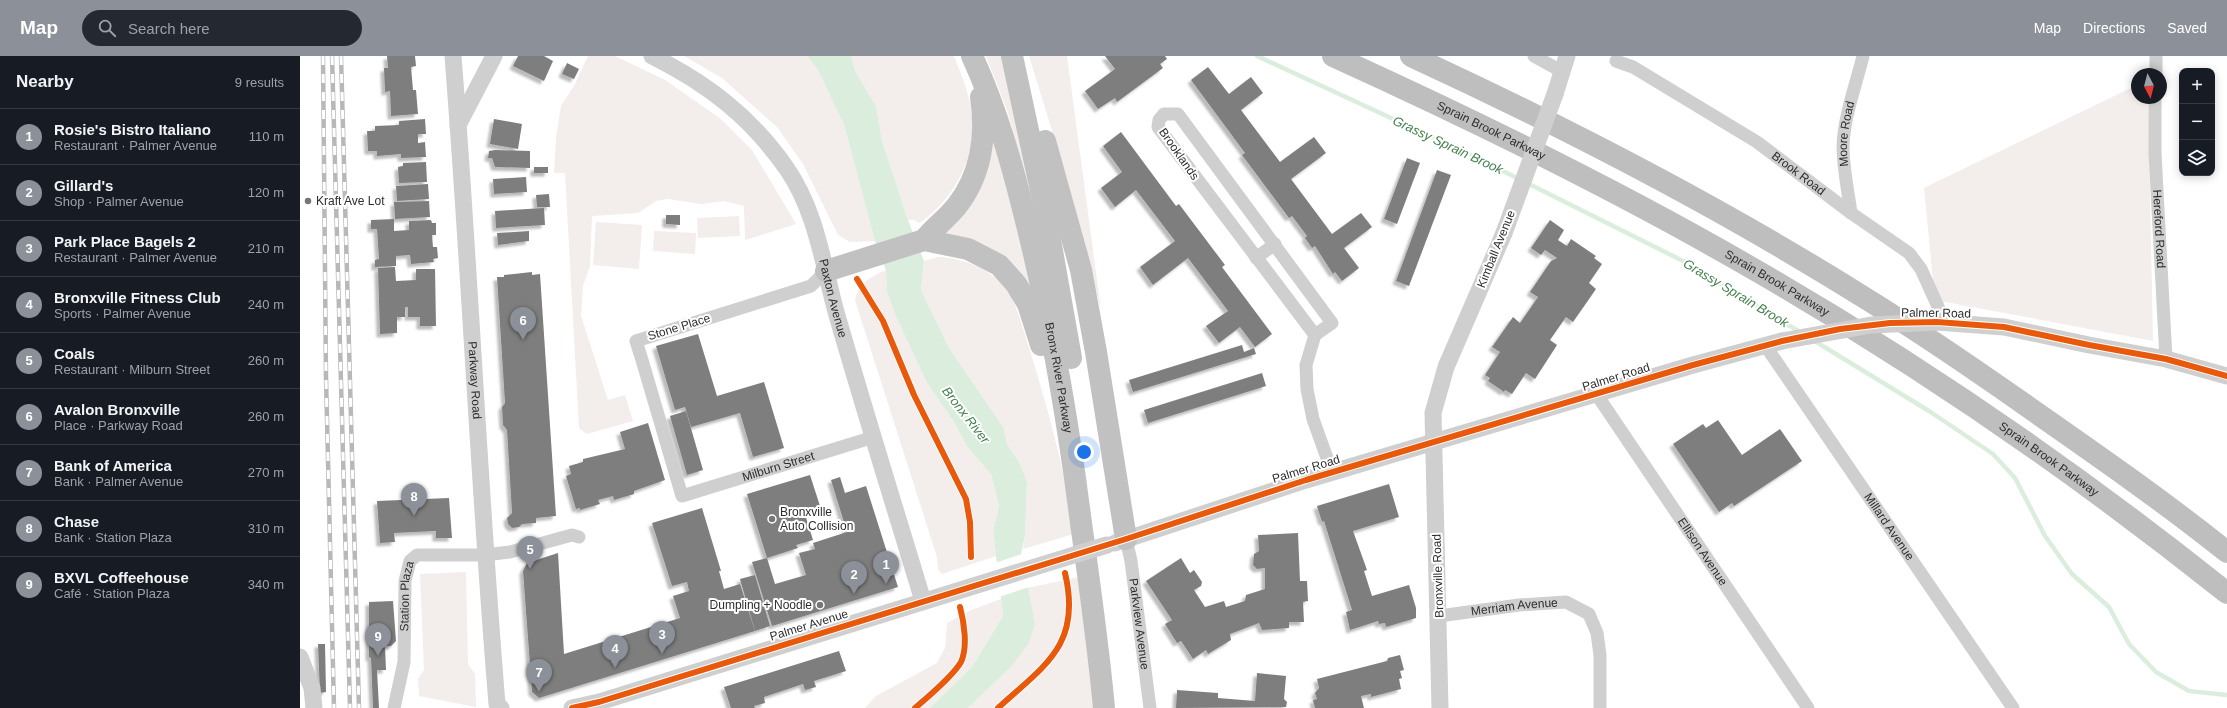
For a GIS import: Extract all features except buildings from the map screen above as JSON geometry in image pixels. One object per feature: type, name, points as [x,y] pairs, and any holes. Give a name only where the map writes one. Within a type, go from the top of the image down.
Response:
[{"type":"highway","points":[[1014,56],[1043,136],[1081,270],[1096,352],[1116,542]]},
{"type":"highway","name":"Bronx River Parkway","points":[[1014,56],[1043,200],[1071,357],[1102,575],[1117,708]]},
{"type":"highway","name":"Sprain Brook Parkway","points":[[1333,56],[1450,109],[1566,166],[1660,216],[1798,296],[1888,352],[2034,449],[2151,533],[2227,593]]},
{"type":"highway","points":[[1411,56],[1584,140],[1732,220],[1863,297],[1952,355],[2084,445],[2227,552]]},
{"type":"highway","points":[[924,240],[956,206],[971,183],[981,157],[984,118],[974,59]]},
{"type":"highway","name":"Bronx River Parkway","points":[[974,59],[995,112],[1017,185],[1048,315],[1066,422],[1093,610],[1104,708]]},
{"type":"highway","points":[[826,271],[924,240],[958,246],[977,252],[999,266],[1023,294],[1032,315],[1066,422]]},
{"type":"street","name":"Parkway Road","points":[[453,56],[468,259],[485,555],[498,707]]},
{"type":"street","points":[[458,125],[494,56]]},
{"type":"street","name":"Paxton Avenue","points":[[652,56],[682,71],[713,91],[738,112],[764,138],[788,170],[804,200],[817,237],[923,602]]},
{"type":"street","points":[[1534,56],[1563,72]]},
{"type":"street","name":"Kimball Avenue","points":[[1434,444],[1433,413],[1446,367],[1504,233],[1563,72],[1567,56]]},
{"type":"street","name":"Moore Road","points":[[1851,213],[1845,175],[1845,129],[1863,56]]},
{"type":"street","points":[[2156,56],[2156,68]]},
{"type":"street","name":"Brook Road","points":[[1616,61],[1633,67],[1757,142],[1851,213],[1909,253],[1921,269],[1941,322]]},
{"type":"street","name":"Hereford Road","points":[[2155,104],[2155,153],[2166,359]]},
{"type":"street","name":"Brooklands","points":[[1164,114],[1178,114],[1275,244],[1332,323],[1315,335],[1158,126],[1159,120],[1164,114]]},
{"type":"street","points":[[1256,258],[1275,244]]},
{"type":"street","name":"Stone Place","points":[[682,496],[636,341],[811,286],[826,271]]},
{"type":"street","name":"Palmer Road","points":[[1026,570],[1332,472],[1434,444],[1765,345],[1871,324],[1941,322],[2004,327],[2088,345],[2166,359],[2227,376]]},
{"type":"street","points":[[1315,335],[1306,366],[1307,389],[1313,418],[1332,472]]},
{"type":"street","name":"Millard Avenue","points":[[1765,345],[2013,708]]},
{"type":"street","name":"Ellison Avenue","points":[[1596,395],[1808,708]]},
{"type":"street","name":"Milburn Street","points":[[682,496],[874,437]]},
{"type":"street","name":"Bronxville Road","points":[[1434,444],[1440,708]]},
{"type":"street","points":[[485,555],[510,552],[572,535],[579,537]]},
{"type":"street","name":"Parkview Avenue","points":[[1116,542],[1131,561],[1150,708]]},
{"type":"street","name":"Station Plaza","points":[[394,708],[404,662],[405,581],[410,561],[417,556],[485,555]]},
{"type":"street","name":"Palmer Avenue","points":[[572,708],[592,705],[1026,570]]},
{"type":"street","name":"Merriam Avenue","points":[[1439,616],[1519,605],[1566,602],[1588,614],[1597,634],[1600,655],[1600,708]]},
{"type":"street","points":[[300,657],[312,688],[314,708]]},
{"type":"street","points":[[300,678],[307,708]]},
{"type":"shaded area","points":[[588,56],[615,56],[665,80],[721,119],[752,150],[796,224],[745,240],[744,206],[724,201],[701,204],[668,199],[656,201],[638,213],[592,216],[590,266],[583,286],[581,316],[608,400],[625,395],[633,421],[587,434],[579,428],[565,173],[554,173],[556,138],[561,106],[575,84]]},
{"type":"shaded area","points":[[684,56],[807,56],[818,70],[844,125],[875,241],[850,242],[838,235],[803,164],[777,127],[722,78]]},
{"type":"shaded area","points":[[851,56],[954,56],[968,94],[972,114],[973,133],[971,146],[962,172],[948,196],[930,215],[919,223],[914,220],[908,220],[882,141],[876,106],[855,71]]},
{"type":"shaded area","points":[[986,56],[1003,56],[1030,183],[1027,180],[1007,110]]},
{"type":"shaded area","points":[[1029,56],[1067,56],[1101,310],[1067,179]]},
{"type":"shaded area","points":[[2131,88],[2131,104],[2148,104],[2153,341],[1935,300],[1924,188]]},
{"type":"shaded area","points":[[993,142],[1010,195],[1032,282],[1029,286],[941,232]]},
{"type":"shaded area","points":[[739,216],[740,236],[698,238],[697,218]]},
{"type":"shaded area","points":[[596,222],[642,225],[639,269],[593,265]]},
{"type":"shaded area","points":[[654,231],[696,233],[695,254],[653,251]]},
{"type":"shaded area","points":[[938,257],[967,262],[976,266],[994,277],[1011,295],[1043,393],[1064,477],[1074,534],[1023,549],[1027,484],[1021,465],[1007,444],[1004,428],[949,348],[921,290],[924,261]]},
{"type":"shaded area","points":[[886,270],[887,292],[927,383],[952,419],[968,448],[991,474],[999,506],[993,531],[996,556],[942,574],[938,569],[937,557],[855,300],[859,289],[866,281]]},
{"type":"shaded area","points":[[466,572],[468,664],[475,674],[476,707],[419,696],[418,679],[424,670],[420,574]]},
{"type":"shaded area","points":[[1079,577],[1094,708],[968,708],[1011,667],[1035,622],[1027,588]]},
{"type":"shaded area","points":[[1001,599],[1003,616],[972,667],[930,708],[865,708],[876,696],[937,663],[945,648],[947,623],[971,610]]},
{"type":"water","name":"Bronx River","points":[[807,56],[851,56],[855,71],[876,106],[882,141],[908,220],[924,261],[921,290],[949,348],[1004,428],[1007,444],[1021,465],[1027,483],[1025,536],[1021,554],[1035,623],[1029,643],[1011,667],[968,708],[930,708],[972,667],[1003,616],[993,531],[999,506],[991,474],[968,448],[952,419],[927,383],[897,318],[887,292],[886,270],[875,241],[844,125],[818,70]]},
{"type":"pier","points":[[1022,554],[1029,587],[999,597],[995,563]]},
{"type":"waterway","name":"Grassy Sprain Brook","points":[[1257,56],[1471,155],[1685,262],[1800,332]]},
{"type":"waterway","name":"Grassy Sprain Brook","points":[[1813,340],[1929,411],[1993,454],[2015,478],[2045,536],[2072,574],[2109,607],[2129,644],[2156,672],[2189,691],[2227,695]]},
{"type":"railway","points":[[323,56],[326,377],[334,708]]},
{"type":"railway","points":[[332,56],[350,708]]},
{"type":"railway","points":[[341,56],[359,708]]},
{"type":"cycle path","points":[[857,279],[883,321],[914,395],[966,499],[970,522],[971,557]]},
{"type":"cycle path","points":[[572,708],[599,702],[1126,539],[1306,480],[1693,365],[1782,341],[1840,329],[1890,323],[1937,322],[2004,327],[2166,359],[2227,376]]},
{"type":"cycle path","points":[[998,708],[1031,679],[1044,665],[1056,651],[1064,636],[1068,618],[1069,598],[1065,573]]},
{"type":"cycle path","points":[[915,708],[946,680],[961,662],[965,642],[960,607]]},
{"type":"place","name":"Kraft Ave Lot","points":[[308,201]]},
{"type":"place","name":"Avalon Bronxville","points":[[523,340]]},
{"type":"place","name":"Chase","points":[[414,516]]},
{"type":"place","name":"Bronxville Auto Collision","points":[[772,519]]},
{"type":"place","name":"Coals","points":[[530,569]]},
{"type":"place","name":"Rosie's Bistro Italiano","points":[[886,584]]},
{"type":"place","name":"Gillard's","points":[[854,594]]},
{"type":"place","name":"Dumpling + Noodle","points":[[820,605]]},
{"type":"place","name":"Park Place Bagels 2","points":[[662,654]]},
{"type":"place","name":"BXVL Coffeehouse","points":[[378,656]]},
{"type":"place","name":"Bronxville Fitness Club","points":[[615,668]]},
{"type":"place","name":"Bank of America","points":[[539,692]]}]
